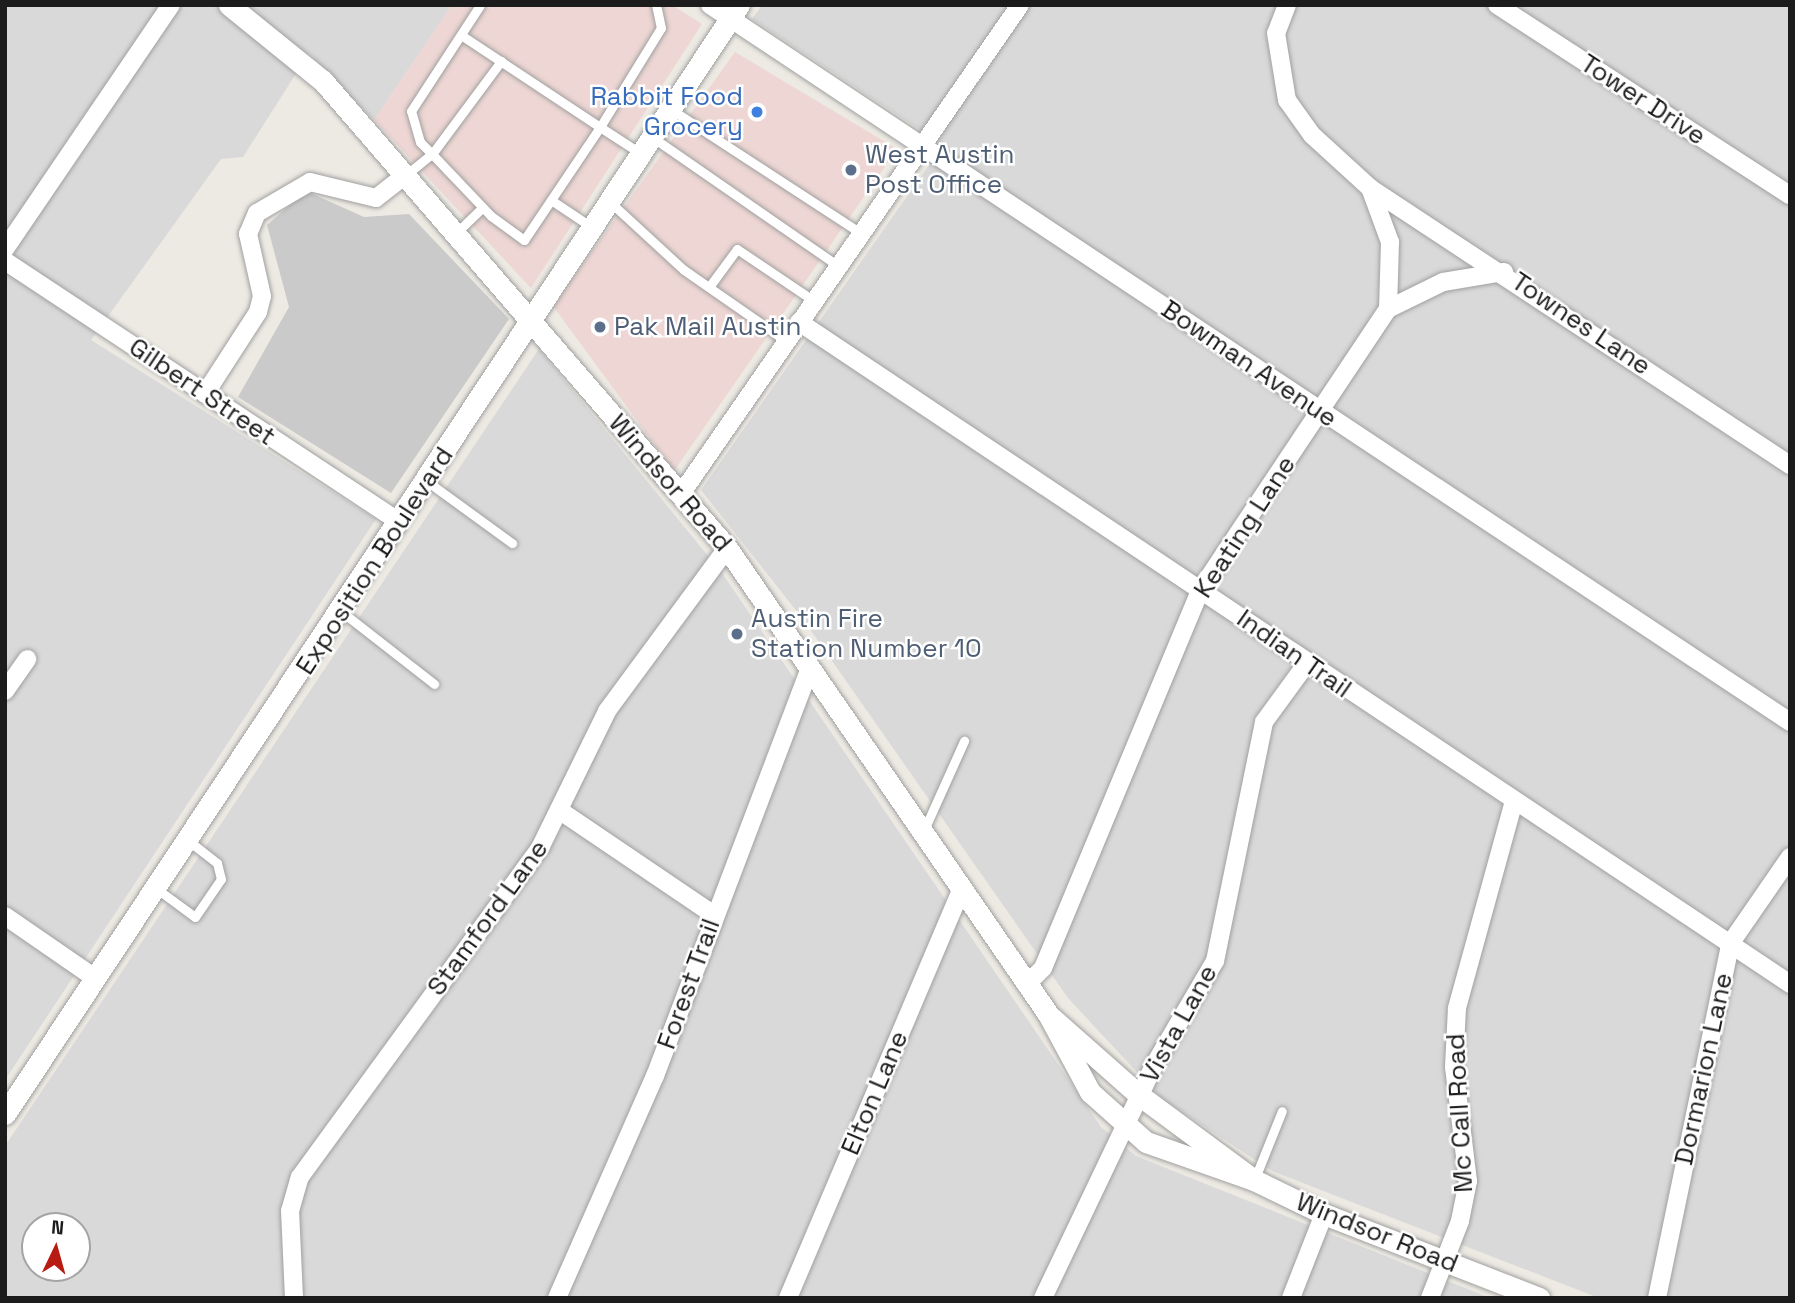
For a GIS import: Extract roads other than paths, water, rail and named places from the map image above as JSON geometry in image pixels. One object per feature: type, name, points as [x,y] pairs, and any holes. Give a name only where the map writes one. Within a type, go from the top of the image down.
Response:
[{"type":"street","points":[[5,249],[171,5]]},
{"type":"street","name":"Windsor Road","points":[[229,5],[323,81],[407,174],[530,324],[727,548],[1048,1014],[1090,1092],[1124,1126],[1181,1158],[1254,1180],[1324,1214],[1539,1298]]},
{"type":"street","name":"Bowman Avenue","points":[[709,5],[735,12],[925,149],[1790,722]]},
{"type":"street","points":[[681,494],[799,322],[925,149],[1020,5]]},
{"type":"street","name":"Townes Lane","points":[[1287,5],[1276,33],[1287,100],[1312,135],[1370,188],[1504,272],[1790,465]]},
{"type":"street","name":"Tower Drive","points":[[1497,5],[1790,195]]},
{"type":"street","name":"Exposition Boulevard","points":[[5,1114],[342,612],[735,12]]},
{"type":"street","points":[[205,394],[258,313],[262,296],[248,233],[257,213],[310,182],[376,198],[407,174]]},
{"type":"street","points":[[1370,188],[1390,242],[1388,309],[1443,282],[1504,272]]},
{"type":"street","name":"Gilbert Street","points":[[5,261],[400,522]]},
{"type":"street","name":"Keating Lane","points":[[1026,985],[1043,968],[1201,589],[1388,309]]},
{"type":"street","name":"Indian Trail","points":[[799,322],[1201,589],[1513,804],[1790,985]]},
{"type":"street","name":"Stamford Lane","points":[[294,1298],[290,1211],[300,1177],[562,812],[581,756],[607,711],[727,548]]},
{"type":"street","points":[[5,691],[27,659]]},
{"type":"street","name":"Vista Lane","points":[[1043,1298],[1139,1096],[1215,961],[1264,722],[1307,663]]},
{"type":"street","name":"Forest Trail","points":[[557,1298],[655,1076],[810,667]]},
{"type":"street","name":"Mc Call Road","points":[[1430,1298],[1442,1260],[1460,1221],[1468,1181],[1454,1067],[1457,1008],[1513,804]]},
{"type":"street","points":[[562,812],[714,915]]},
{"type":"street","name":"Dormarion Lane","points":[[1657,1298],[1730,944],[1790,857]]},
{"type":"street","name":"Elton Lane","points":[[788,1298],[962,888]]},
{"type":"street","points":[[5,916],[95,978]]},
{"type":"street","name":"Windsor Road","points":[[1048,1014],[1139,1096],[1254,1180]]},
{"type":"street","points":[[1290,1298],[1324,1214]]},
{"type":"lane","points":[[480,5],[411,111],[421,142],[432,155],[483,207],[524,240],[600,127],[661,28],[656,5]]},
{"type":"lane","points":[[461,35],[600,127],[647,145],[840,267]]},
{"type":"lane","points":[[407,174],[432,155],[501,61]]},
{"type":"lane","points":[[671,109],[864,234]]},
{"type":"lane","points":[[551,200],[593,228]]},
{"type":"lane","points":[[610,202],[709,287],[786,341]]},
{"type":"lane","points":[[456,233],[483,207]]},
{"type":"lane","points":[[709,287],[737,249],[814,301]]},
{"type":"lane","points":[[428,482],[512,543]]},
{"type":"lane","points":[[342,612],[434,684]]},
{"type":"lane","points":[[923,831],[964,741]]},
{"type":"lane","points":[[157,889],[195,917],[221,879],[217,863],[189,841]]},
{"type":"lane","points":[[1254,1180],[1282,1111]]},
{"type":"place","name":"Rabbit Food Grocery","points":[[757,112]]},
{"type":"place","name":"West Austin Post Office","points":[[851,170]]},
{"type":"place","name":"Pak Mail Austin","points":[[600,327]]},
{"type":"place","name":"Austin Fire Station Number 10","points":[[737,634]]}]
